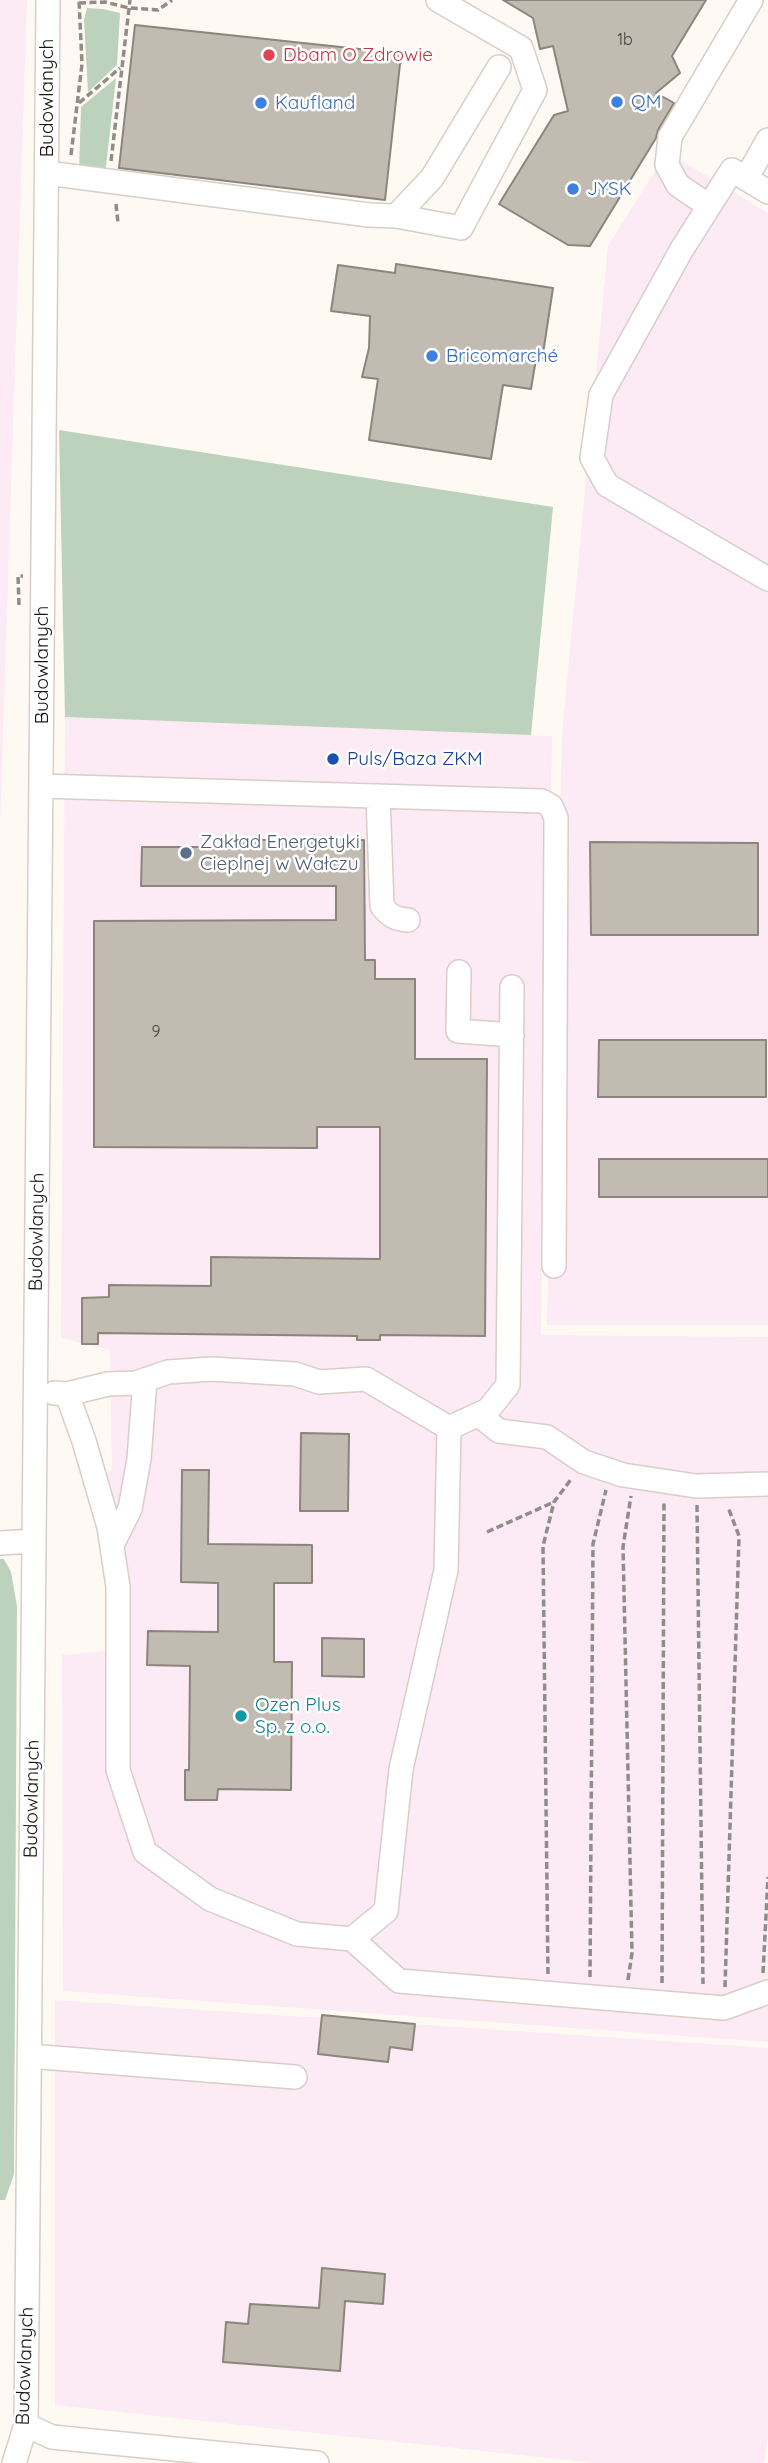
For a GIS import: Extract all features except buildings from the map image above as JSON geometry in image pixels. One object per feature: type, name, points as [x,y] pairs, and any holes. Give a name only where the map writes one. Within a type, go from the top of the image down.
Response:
[{"type":"street","name":"Budowlanych","points":[[14,2463],[26,2425],[48,0]]},
{"type":"street","points":[[47,173],[356,214],[396,215],[461,228],[535,90],[521,48],[438,0]]},
{"type":"street","points":[[709,206],[678,184],[667,165],[670,137],[752,0],[768,10]]},
{"type":"street","points":[[396,215],[432,178],[499,67]]},
{"type":"street","points":[[746,179],[768,140]]},
{"type":"street","points":[[768,192],[732,170],[682,249],[601,395],[592,457],[607,485],[768,579]]},
{"type":"street","points":[[41,786],[542,801],[551,806],[556,818],[554,1266]]},
{"type":"street","points":[[378,796],[382,906],[388,914],[397,919],[408,920]]},
{"type":"street","points":[[459,972],[458,1031],[512,1035]]},
{"type":"street","points":[[449,1428],[488,1410],[508,1385],[512,987]]},
{"type":"street","points":[[36,1392],[67,1394],[107,1384],[136,1383],[168,1372],[212,1369],[295,1374],[318,1382],[366,1379],[449,1428]]},
{"type":"street","points":[[111,1545],[130,1509],[139,1459],[145,1380]]},
{"type":"street","points":[[67,1394],[109,1527],[118,1587],[118,1770],[145,1852],[210,1899],[297,1934],[352,1939],[398,1981],[714,2007],[764,1993]]},
{"type":"street","points":[[479,1415],[499,1431],[547,1437],[584,1462],[611,1471],[696,1486],[768,1484]]},
{"type":"street","points":[[352,1939],[386,1911],[401,1769],[446,1570],[449,1428]]},
{"type":"street","points":[[0,1542],[34,1541]]},
{"type":"street","points":[[29,2056],[295,2077]]},
{"type":"street","points":[[26,2425],[52,2437],[317,2463]]},
{"type":"path","points":[[110,166],[130,0]]},
{"type":"path","points":[[79,3],[105,2],[129,8],[158,10],[172,0]]},
{"type":"path","points":[[79,103],[122,66]]},
{"type":"path","points":[[549,1994],[543,1546],[554,1502],[584,1462]]},
{"type":"path","points":[[590,1997],[593,1544],[611,1471]]},
{"type":"path","points":[[624,2000],[632,1953],[623,1547],[634,1476]]},
{"type":"path","points":[[662,2003],[665,1481]]},
{"type":"path","points":[[714,2007],[739,1536],[720,1485]]},
{"type":"path","points":[[696,1486],[714,2007]]},
{"type":"path","points":[[487,1532],[554,1502]]},
{"type":"path","points":[[764,1993],[768,1877]]},
{"type":"shaded area","points":[[0,0],[27,0],[0,826]]},
{"type":"shaded area","points":[[667,152],[768,213],[768,1325],[547,1325],[562,735],[608,246]]},
{"type":"shaded area","points":[[65,717],[552,736],[541,1335],[768,1337],[768,2042],[63,1991],[62,1655],[107,1651],[106,1560],[84,1479],[112,1470],[110,1350],[61,1338]]},
{"type":"shaded area","points":[[55,2000],[768,2048],[768,2435],[764,2463],[595,2463],[55,2405]]},
{"type":"green space","points":[[87,8],[120,13],[117,65],[88,92],[84,20]]},
{"type":"green space","points":[[116,78],[106,167],[101,176],[79,171],[81,107]]},
{"type":"green space","points":[[59,430],[553,507],[531,735],[65,717]]},
{"type":"green space","points":[[0,1559],[4,1559],[11,1572],[17,1606],[14,2174],[5,2200],[0,2200]]},
{"type":"place","name":"Dbam O Zdrowie","points":[[269,55]]},
{"type":"place","name":"QM","points":[[617,102]]},
{"type":"place","name":"Kaufland","points":[[261,103]]},
{"type":"place","name":"JYSK","points":[[573,189]]},
{"type":"place","name":"Bricomarché","points":[[432,356]]},
{"type":"place","name":"Puls/Baza ZKM","points":[[333,759]]},
{"type":"place","name":"Zakład Energetyki Cieplnej w Wałczu","points":[[186,853]]},
{"type":"place","name":"Ozen Plus Sp. z o.o.","points":[[241,1716]]}]
